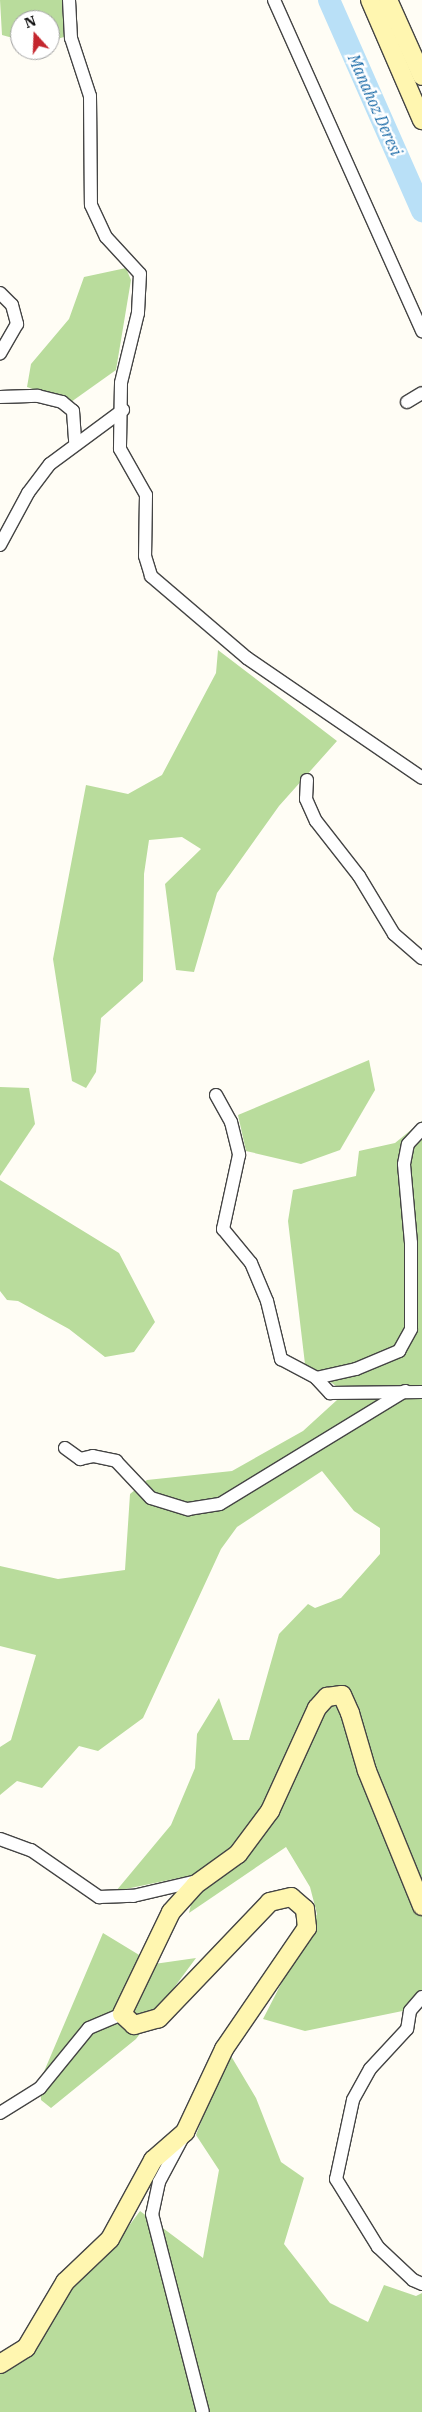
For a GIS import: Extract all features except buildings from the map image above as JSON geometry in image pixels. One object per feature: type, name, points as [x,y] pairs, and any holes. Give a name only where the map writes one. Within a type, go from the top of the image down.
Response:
[{"type":"street","points":[[69,0],[71,38],[91,111],[91,205],[106,237],[140,274],[138,313],[121,383],[123,410],[120,449],[146,495],[145,556],[151,576],[162,590],[319,712],[422,778]]},
{"type":"street","points":[[274,0],[422,330]]},
{"type":"street","points":[[370,0],[422,120]]},
{"type":"street","points":[[388,0],[422,76]]},
{"type":"street","points":[[0,293],[12,305],[17,324],[0,354]]},
{"type":"street","points":[[407,402],[422,393]]},
{"type":"street","points":[[0,397],[38,396],[62,402],[73,411],[75,442]]},
{"type":"street","points":[[0,545],[28,493],[75,442],[123,410]]},
{"type":"street","points":[[307,780],[306,799],[316,820],[359,876],[394,934],[422,958]]},
{"type":"street","points":[[216,1094],[231,1122],[239,1155],[223,1213],[224,1229],[251,1262],[267,1301],[282,1360],[316,1378],[330,1393],[422,1392]]},
{"type":"street","points":[[316,1378],[356,1369],[399,1351],[411,1329],[411,1243],[404,1164],[408,1144],[422,1129]]},
{"type":"street","points":[[65,1448],[80,1459],[93,1456],[116,1461],[151,1498],[188,1508],[220,1504],[405,1392]]},
{"type":"street","points":[[0,2113],[40,2088],[89,2028],[122,2014],[170,1912],[201,1880],[238,1854],[265,1818],[317,1708],[327,1697],[342,1695],[422,1906]]},
{"type":"street","points":[[0,1839],[31,1850],[99,1898],[133,1896],[201,1880]]},
{"type":"street","points":[[122,2014],[134,2025],[159,2018],[270,1902],[291,1897],[305,1909],[307,1928],[224,2049],[159,2182],[152,2214],[204,2412]]},
{"type":"street","points":[[422,1997],[410,2011],[407,2029],[370,2069],[353,2100],[336,2179],[378,2247],[413,2280],[422,2284]]},
{"type":"street","points":[[0,2364],[26,2348],[66,2282],[110,2239],[153,2160],[185,2132]]},
{"type":"green space","points":[[0,0],[62,0],[64,37],[60,38],[60,10],[10,10],[10,37],[2,35]]},
{"type":"green space","points":[[126,268],[131,280],[116,370],[71,402],[27,387],[31,364],[69,319],[84,277]]},
{"type":"green space","points":[[218,650],[337,741],[279,806],[217,893],[194,972],[176,970],[165,884],[201,849],[182,837],[149,840],[144,874],[143,981],[101,1018],[96,1072],[86,1088],[72,1081],[53,959],[86,785],[128,794],[162,775],[216,673]]},
{"type":"green space","points":[[369,1060],[375,1090],[340,1150],[301,1164],[246,1151],[238,1115]]},
{"type":"green space","points":[[0,1087],[29,1088],[35,1124],[0,1176]]},
{"type":"green space","points":[[422,1121],[422,2007],[305,2031],[263,2019],[317,1914],[310,1887],[286,1847],[189,1913],[198,1874],[116,1891],[171,1825],[195,1768],[197,1734],[219,1698],[233,1740],[249,1740],[279,1634],[308,1604],[315,1608],[341,1598],[380,1554],[380,1528],[354,1511],[322,1471],[237,1527],[221,1549],[143,1718],[98,1751],[79,1746],[42,1788],[17,1781],[0,1795],[0,1747],[11,1740],[36,1655],[0,1646],[0,1566],[58,1579],[125,1570],[130,1494],[147,1480],[232,1471],[303,1431],[337,1400],[336,1386],[305,1364],[288,1221],[293,1190],[356,1176],[359,1151],[395,1143]]},
{"type":"green space","points":[[0,1180],[119,1253],[155,1322],[134,1352],[105,1357],[69,1329],[18,1301],[7,1300],[0,1291]]},
{"type":"green space","points":[[103,1933],[154,1964],[196,1958],[136,2039],[51,2108],[41,2100],[40,2081]]},
{"type":"green space","points":[[228,2051],[256,2098],[281,2162],[304,2178],[284,2244],[330,2303],[368,2322],[384,2285],[416,2296],[422,2293],[422,2412],[0,2412],[0,2368],[68,2289],[108,2254],[140,2211],[203,2258],[219,2170],[196,2135]]},
{"type":"waterway","name":"Manahoz Deresi","points":[[329,0],[422,211]]}]
